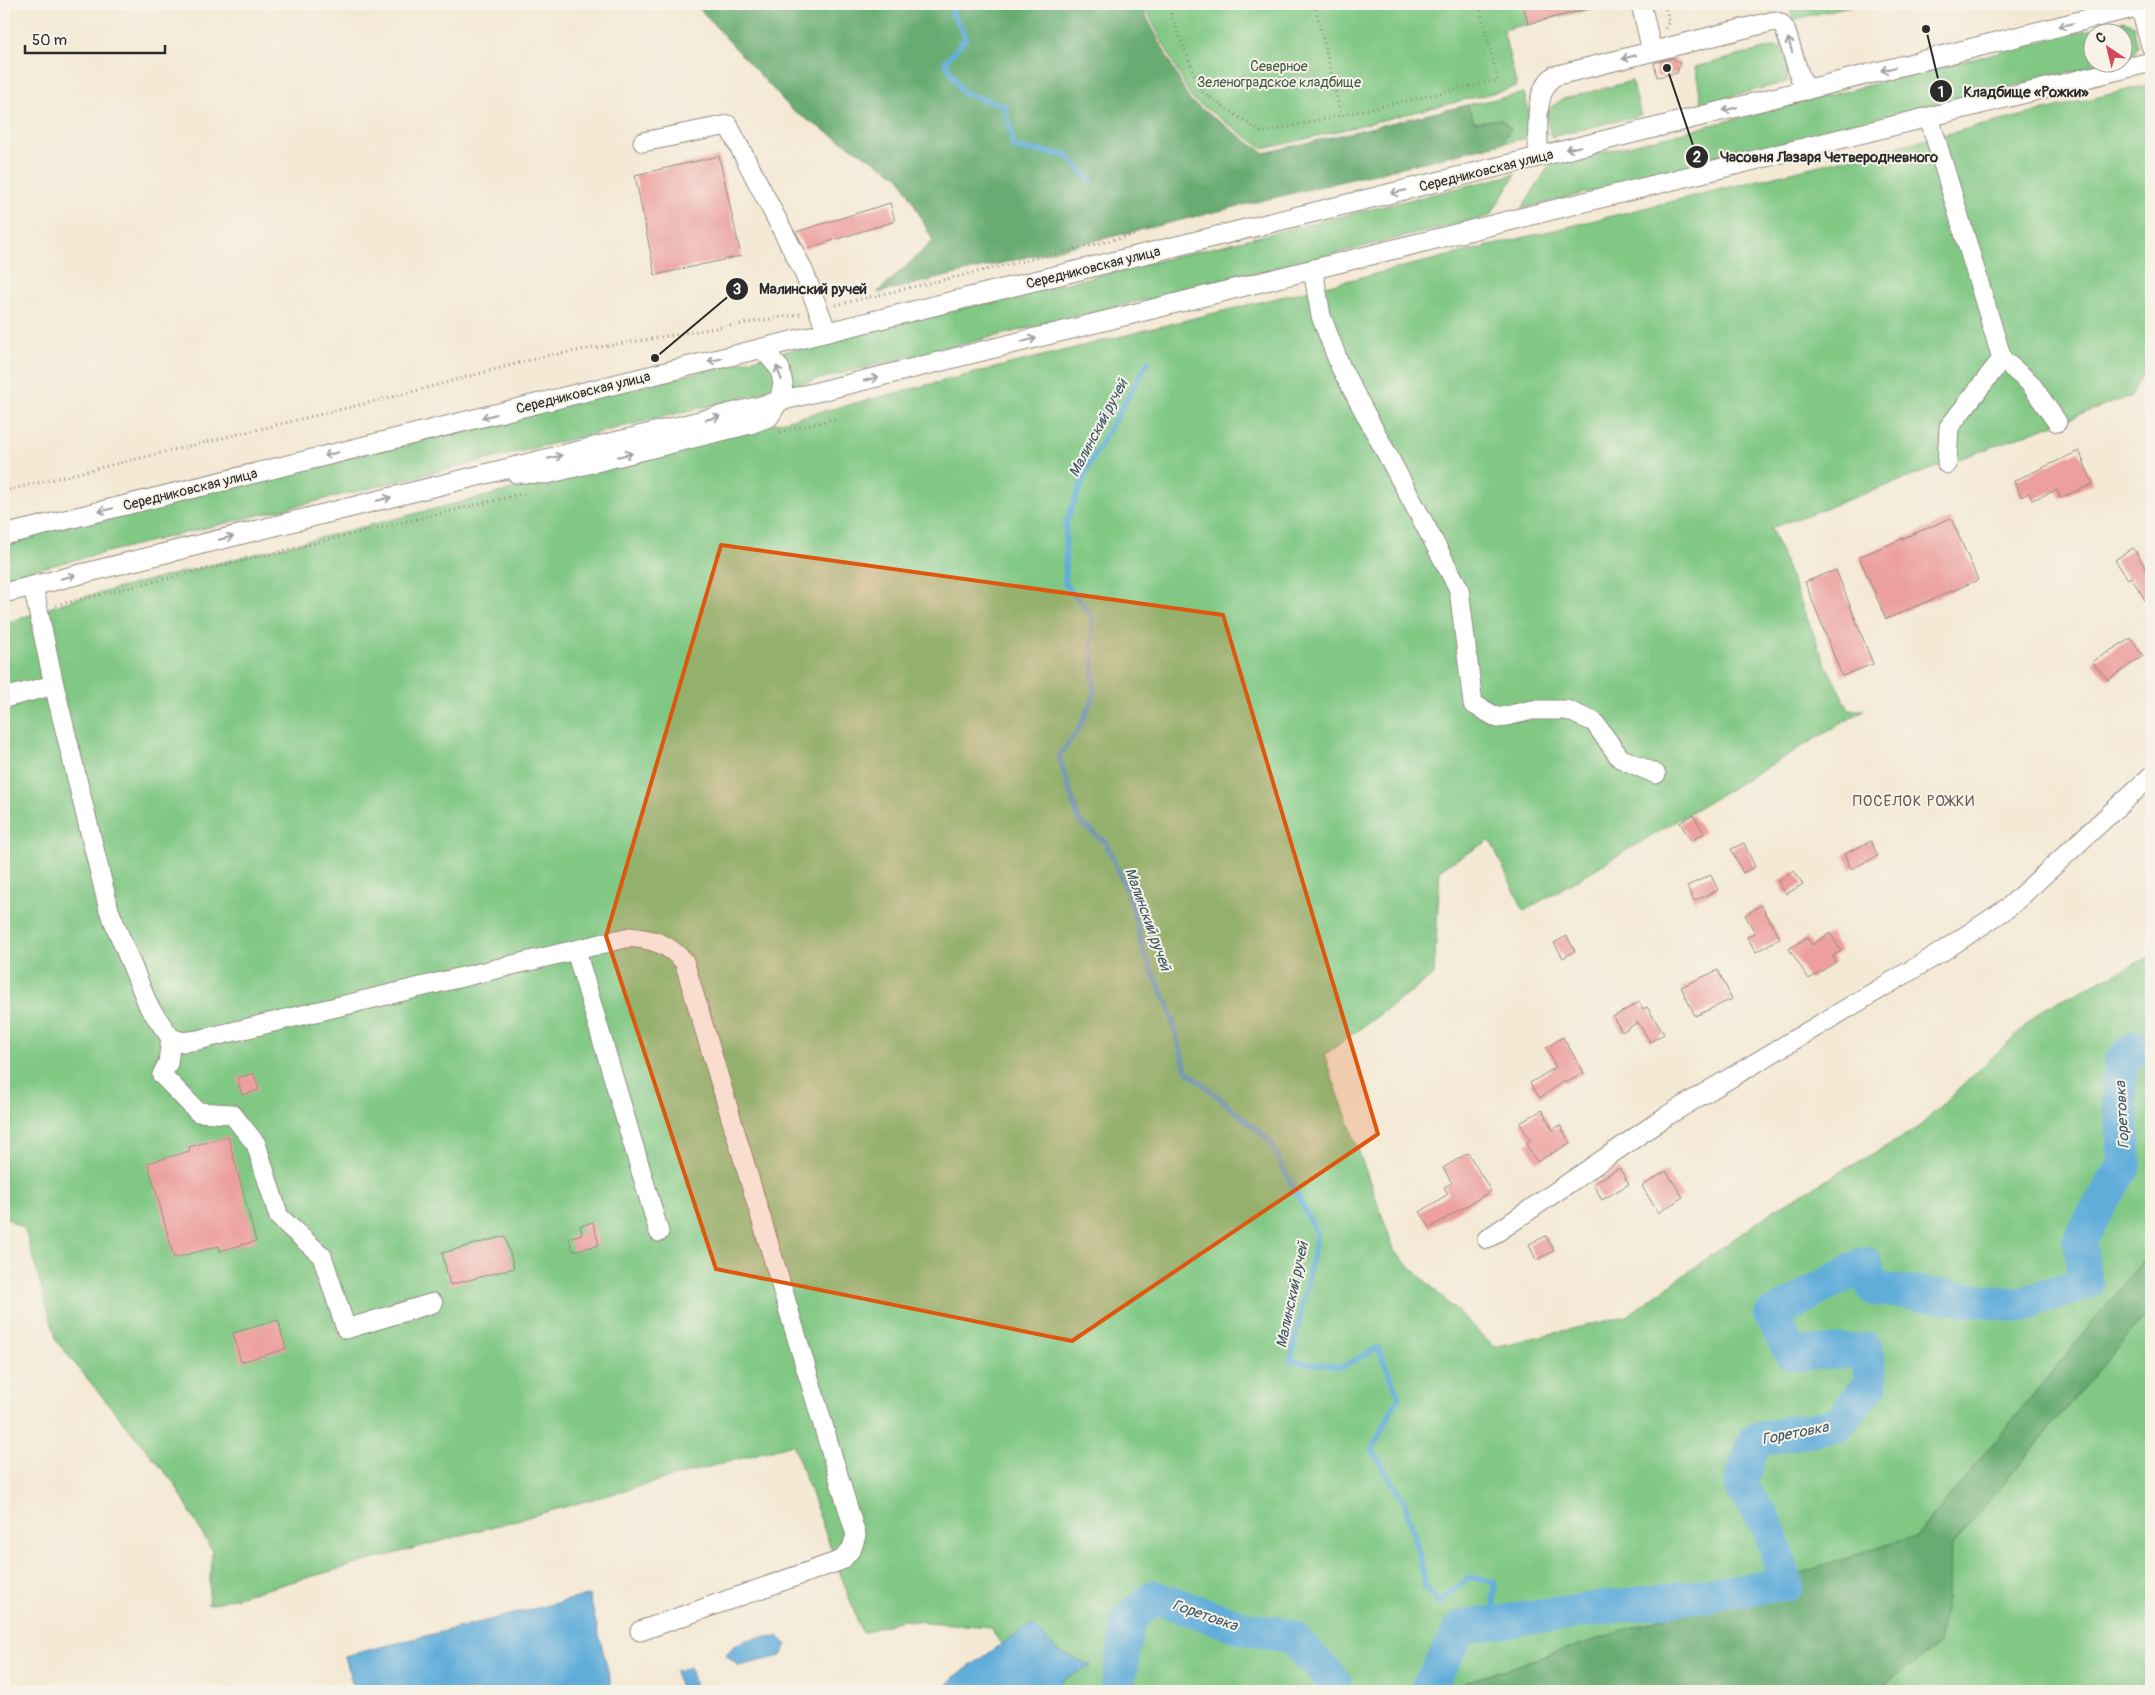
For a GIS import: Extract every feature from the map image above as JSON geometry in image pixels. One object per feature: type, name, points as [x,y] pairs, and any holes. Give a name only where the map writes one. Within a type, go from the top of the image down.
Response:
[{"type":"street","points":[[1641,4],[1652,51]]},
{"type":"street","name":"Середниковская улица","points":[[4,535],[1538,157],[2140,6],[2151,46]]},
{"type":"street","points":[[1538,157],[1540,94],[1549,80],[1554,76],[1652,51],[1774,21],[1780,23],[1785,29],[1800,77],[1807,90]]},
{"type":"street","points":[[4,593],[2151,62]]},
{"type":"street","points":[[1929,117],[2002,359],[2030,383],[2057,422]]},
{"type":"street","points":[[643,142],[728,125],[803,270],[827,332]]},
{"type":"street","points":[[1313,270],[1321,316],[1341,368],[1459,589],[1473,704],[1498,718],[1532,710],[1567,710],[1594,722],[1620,758],[1656,774]]},
{"type":"street","points":[[762,348],[780,369],[783,384],[779,401]]},
{"type":"street","points":[[1948,464],[1949,428],[2002,359]]},
{"type":"street","points":[[33,586],[54,685],[109,910],[149,1007],[171,1038],[183,1042],[198,1040],[630,937],[653,939],[671,948],[684,961],[856,1535],[852,1548],[842,1560],[640,1631]]},
{"type":"street","points":[[4,698],[54,685]]},
{"type":"street","points":[[1487,1239],[1668,1115],[1940,953],[2009,907],[2151,776]]},
{"type":"street","points":[[576,951],[659,1232]]},
{"type":"street","points":[[171,1038],[168,1063],[162,1075],[198,1112],[232,1114],[256,1144],[280,1217],[322,1256],[346,1329],[433,1303]]},
{"type":"path","points":[[1167,4],[1201,91],[1262,133],[1498,80],[1479,4]]},
{"type":"path","points":[[1315,4],[1341,116]]},
{"type":"path","points":[[4,491],[400,395],[545,356],[802,314]]},
{"type":"path","points":[[771,434],[838,418]]},
{"type":"path","points":[[38,610],[530,492]]},
{"type":"highlighted area","points":[[721,545],[1223,615],[1378,1134],[1072,1341],[716,1269],[606,936]]},
{"type":"green space","points":[[695,4],[1140,4],[1190,101],[1264,153],[1467,105],[1475,122],[1500,119],[1511,128],[1502,143],[877,293],[933,241],[900,177],[793,111]]},
{"type":"green space","name":"Северное Зеленоградское кладбище","points":[[1143,4],[1610,4],[1503,30],[1517,87],[1264,149],[1192,99]]},
{"type":"green space","points":[[1789,4],[1857,4],[1793,20]]},
{"type":"green space","points":[[2132,24],[2133,24],[2138,47],[2132,56]]},
{"type":"green space","points":[[2082,31],[2082,69],[1521,209],[1549,166]]},
{"type":"green space","points":[[1776,46],[1782,49],[1790,73],[1786,82],[1702,104],[1695,67]]},
{"type":"green space","points":[[1632,81],[1641,115],[1551,137],[1546,115],[1551,107],[1563,99]]},
{"type":"green space","points":[[2151,84],[2151,367],[2145,369],[2131,396],[1771,528],[1825,663],[1849,710],[1864,710],[1524,911],[1490,840],[1440,869],[1434,975],[1324,1055],[1395,1252],[1494,1347],[1627,1316],[1774,1210],[1918,1128],[2044,1008],[2151,956],[2151,1251],[1918,1535],[1466,1682],[1455,1691],[1035,1691],[989,1627],[902,1620],[862,1633],[793,1444],[208,1605],[212,1551],[174,1483],[57,1342],[25,1230],[4,1216],[4,624],[72,600],[1170,324]]},
{"type":"green space","points":[[1524,93],[1529,111],[1528,138],[1502,143],[1511,128],[1500,119],[1475,122],[1467,105]]},
{"type":"green space","points":[[1516,174],[1490,216],[4,577],[4,541]]},
{"type":"green space","points":[[2151,1251],[2151,1314],[2135,1326],[1953,1544],[1940,1644],[1875,1691],[1455,1691],[1466,1682],[1918,1535]]},
{"type":"green space","points":[[2151,1314],[2151,1691],[1875,1691],[1940,1644],[1953,1544],[2135,1326]]},
{"type":"water","points":[[589,1595],[613,1691],[354,1691],[345,1656]]},
{"type":"water","points":[[1031,1624],[1059,1652],[1092,1666],[1064,1679],[1057,1691],[944,1691],[953,1678]]},
{"type":"water","points":[[778,1636],[787,1645],[781,1656],[739,1666],[726,1655],[731,1649],[742,1642],[756,1638]]},
{"type":"water","points":[[690,1667],[696,1691],[681,1691],[675,1671]]},
{"type":"building","points":[[1523,4],[1587,4],[1587,9],[1528,24]]},
{"type":"building","points":[[1672,58],[1680,63],[1677,73],[1657,77],[1654,63]]},
{"type":"building","points":[[719,156],[741,256],[655,275],[635,175]]},
{"type":"building","points":[[890,203],[895,221],[805,249],[796,232]]},
{"type":"building","points":[[2079,451],[2093,484],[2060,498],[2057,490],[2032,500],[2029,493],[2021,497],[2014,481]]},
{"type":"building","points":[[1951,518],[1978,580],[1886,619],[1859,557]]},
{"type":"building","points":[[2133,548],[2151,576],[2151,610],[2131,577],[2128,579],[2115,560]]},
{"type":"building","points":[[1836,570],[1873,664],[1842,676],[1805,582]]},
{"type":"building","points":[[2131,638],[2143,656],[2108,680],[2092,662]]},
{"type":"building","points":[[1693,815],[1704,833],[1691,841],[1680,823]]},
{"type":"building","points":[[1871,841],[1878,856],[1851,869],[1844,854]]},
{"type":"building","points":[[1744,843],[1755,867],[1743,873],[1731,849]]},
{"type":"building","points":[[1794,871],[1803,884],[1786,894],[1778,881]]},
{"type":"building","points":[[1711,875],[1718,890],[1694,901],[1687,886]]},
{"type":"building","points":[[1761,905],[1780,938],[1756,952],[1747,937],[1755,933],[1745,915]]},
{"type":"building","points":[[1830,933],[1841,951],[1833,956],[1836,962],[1809,979],[1789,949],[1807,937],[1812,945]]},
{"type":"building","points":[[1567,936],[1575,951],[1563,958],[1554,943]]},
{"type":"building","points":[[1718,970],[1732,999],[1695,1016],[1681,987]]},
{"type":"building","points":[[1639,1002],[1643,1009],[1647,1007],[1664,1034],[1650,1042],[1638,1022],[1622,1032],[1613,1017]]},
{"type":"building","points":[[1563,1037],[1584,1073],[1566,1083],[1565,1081],[1540,1098],[1530,1083],[1556,1067],[1546,1048]]},
{"type":"building","points":[[254,1073],[259,1090],[242,1095],[237,1078]]},
{"type":"building","points":[[1542,1110],[1553,1130],[1560,1125],[1570,1143],[1537,1162],[1526,1144],[1531,1142],[1520,1123]]},
{"type":"building","points":[[228,1136],[256,1241],[220,1251],[219,1246],[174,1258],[148,1163],[190,1151],[189,1147]]},
{"type":"building","points":[[1468,1153],[1491,1191],[1430,1228],[1420,1212],[1448,1194],[1444,1187],[1452,1183],[1443,1168]]},
{"type":"building","points":[[1619,1168],[1629,1184],[1602,1200],[1593,1184]]},
{"type":"building","points":[[1666,1171],[1683,1197],[1658,1213],[1642,1186]]},
{"type":"building","points":[[593,1222],[599,1245],[573,1251],[569,1238],[582,1234],[580,1226]]},
{"type":"building","points":[[505,1236],[514,1268],[450,1285],[442,1253]]},
{"type":"building","points":[[1546,1236],[1554,1251],[1536,1260],[1529,1244]]},
{"type":"building","points":[[278,1320],[286,1349],[241,1362],[233,1333]]},
{"type":"waterway","name":"Малинский ручей","points":[[948,4],[966,38],[945,62],[963,93],[1005,106],[1014,148],[1067,155],[1091,182]]},
{"type":"waterway","name":"Малинский ручей","points":[[1148,362],[1090,463],[1066,522],[1065,584],[1091,614],[1094,695],[1080,727],[1059,756],[1079,821],[1106,843],[1132,903],[1144,954],[1169,1007],[1186,1070],[1269,1140],[1317,1234],[1291,1361],[1342,1367],[1378,1348],[1399,1396],[1372,1449],[1405,1504],[1421,1560],[1424,1585],[1439,1603],[1469,1577],[1495,1582],[1493,1611],[1498,1622]]},
{"type":"waterway","name":"Горетовка","points":[[1426,1691],[1462,1627],[1786,1584],[1770,1529],[1740,1485],[1755,1440],[1839,1424],[1871,1383],[1867,1350],[1792,1354],[1771,1316],[1865,1263],[1874,1289],[2019,1305],[2086,1283],[2079,1241],[2125,1163],[2119,1087],[2121,1062],[2134,1049],[2151,1047]]},
{"type":"waterway","name":"Горетовка","points":[[1117,1691],[1129,1619],[1154,1597],[1244,1628],[1291,1636],[1334,1681],[1334,1691]]},
{"type":"place","name":"Кладбище «Рожки»","points":[[1926,29]]},
{"type":"place","name":"Часовня Лазаря Четверодневного","points":[[1667,68]]},
{"type":"place","name":"Малинский ручей","points":[[655,358]]},
{"type":"district","name":"ПОСЁЛОК РОЖКИ","points":[[1914,801]]}]
